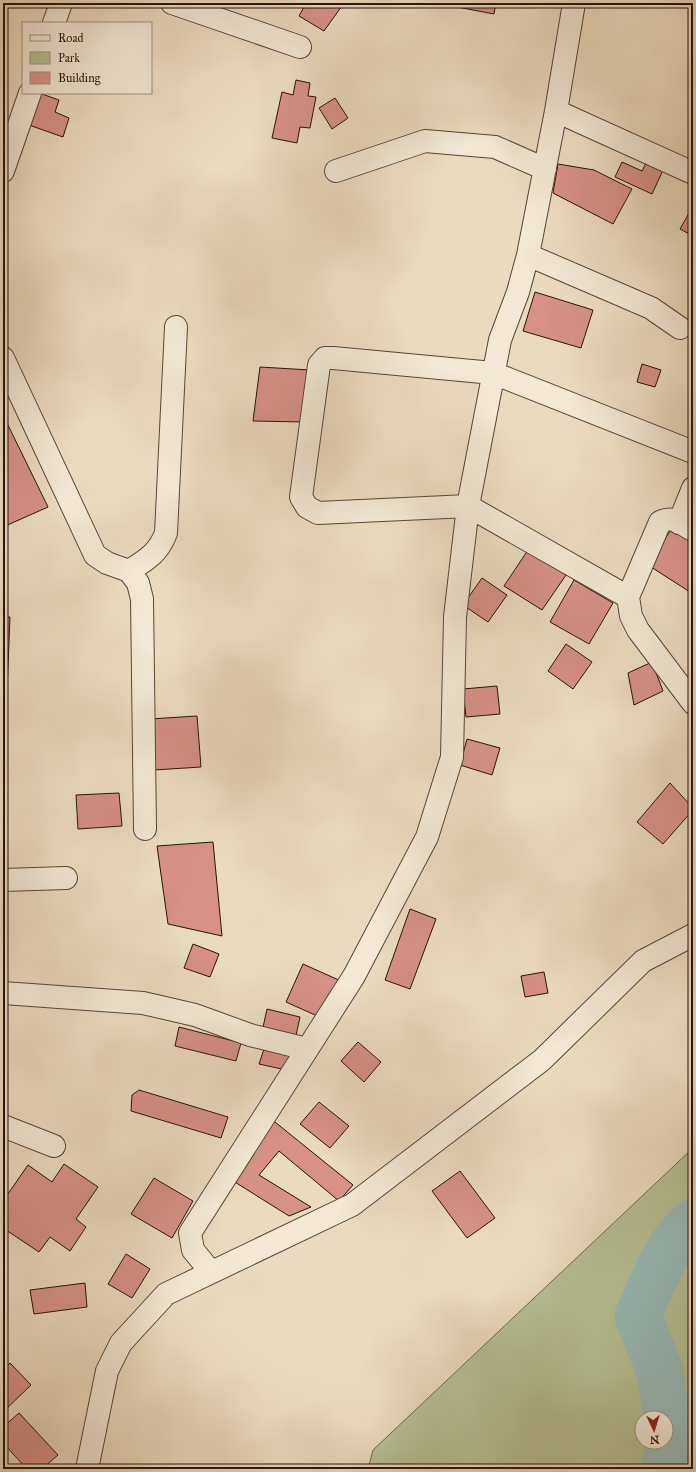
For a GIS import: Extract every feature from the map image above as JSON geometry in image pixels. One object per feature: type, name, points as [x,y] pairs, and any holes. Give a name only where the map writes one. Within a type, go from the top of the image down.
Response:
[{"type":"street","points":[[54,22],[61,3]]},
{"type":"street","points":[[172,3],[300,47]]},
{"type":"street","points":[[211,1272],[193,1250],[190,1233],[354,976],[427,837],[452,757],[456,617],[468,506],[500,340],[518,292],[528,255],[556,111],[574,3]]},
{"type":"street","points":[[3,171],[30,94]]},
{"type":"street","points":[[556,111],[693,173]]},
{"type":"street","points":[[336,171],[424,141],[495,147],[545,169]]},
{"type":"street","points":[[528,255],[651,308],[680,328]]},
{"type":"street","points":[[128,572],[154,554],[162,543],[166,533],[176,327]]},
{"type":"street","points":[[3,358],[95,555],[107,563],[128,572],[138,583],[142,599],[145,829]]},
{"type":"street","points":[[628,597],[468,506],[318,513],[307,508],[301,497],[319,365],[325,358],[333,358],[493,373],[693,452]]},
{"type":"street","points":[[693,488],[686,527],[673,519],[667,519],[660,522],[628,597],[631,616],[638,630],[693,702]]},
{"type":"street","points":[[3,880],[66,878]]},
{"type":"street","points":[[87,1469],[107,1371],[121,1342],[166,1294],[352,1205],[542,1060],[643,961],[693,935]]},
{"type":"street","points":[[3,993],[143,1003],[195,1014],[250,1035],[307,1049]]},
{"type":"street","points":[[3,1126],[54,1146]]},
{"type":"green space","points":[[693,1148],[693,1469],[368,1469],[373,1450]]},
{"type":"building","points":[[306,3],[344,3],[324,31],[299,16]]},
{"type":"building","points":[[436,3],[496,3],[494,14]]},
{"type":"building","points":[[296,80],[310,83],[308,96],[316,97],[310,128],[300,127],[297,143],[272,138],[282,92],[293,95]]},
{"type":"building","points":[[39,94],[59,100],[55,112],[69,118],[63,137],[26,124]]},
{"type":"building","points":[[335,98],[348,118],[332,129],[319,108]]},
{"type":"building","points":[[647,161],[664,168],[652,194],[615,177],[622,162],[642,171]]},
{"type":"building","points":[[558,164],[594,170],[632,189],[613,224],[553,193]]},
{"type":"building","points":[[693,206],[693,236],[680,229]]},
{"type":"building","points":[[535,292],[593,310],[581,348],[523,331]]},
{"type":"building","points":[[642,364],[661,370],[655,387],[637,382]]},
{"type":"building","points":[[260,367],[310,370],[305,422],[253,421]]},
{"type":"building","points":[[6,421],[48,507],[3,527],[3,423]]},
{"type":"building","points":[[672,528],[693,541],[693,594],[648,565]]},
{"type":"building","points":[[528,550],[566,575],[542,610],[504,586]]},
{"type":"building","points":[[482,578],[507,595],[488,622],[463,605]]},
{"type":"building","points":[[574,580],[613,603],[589,644],[550,622]]},
{"type":"building","points":[[3,617],[10,617],[7,691],[3,691]]},
{"type":"building","points":[[566,644],[592,662],[573,689],[548,671]]},
{"type":"building","points":[[652,662],[663,691],[634,705],[628,673]]},
{"type":"building","points":[[497,686],[500,714],[466,717],[463,689]]},
{"type":"building","points":[[197,716],[201,767],[154,770],[150,719]]},
{"type":"building","points":[[467,739],[500,748],[492,775],[460,765]]},
{"type":"building","points":[[670,783],[693,808],[693,810],[663,844],[637,822]]},
{"type":"building","points":[[119,793],[122,826],[78,829],[76,795]]},
{"type":"building","points":[[213,842],[222,936],[168,924],[157,846]]},
{"type":"building","points":[[410,909],[436,919],[410,989],[385,980]]},
{"type":"building","points":[[193,944],[219,954],[210,977],[184,968]]},
{"type":"building","points":[[303,964],[341,981],[324,1019],[286,1002]]},
{"type":"building","points":[[544,972],[548,993],[525,997],[521,976]]},
{"type":"building","points":[[267,1009],[300,1017],[295,1040],[262,1032]]},
{"type":"building","points":[[179,1027],[241,1043],[236,1061],[175,1046]]},
{"type":"building","points":[[358,1042],[381,1062],[364,1082],[341,1061]]},
{"type":"building","points":[[265,1046],[298,1053],[286,1070],[259,1064]]},
{"type":"building","points":[[139,1090],[228,1117],[221,1138],[131,1111],[132,1095]]},
{"type":"building","points":[[319,1102],[349,1126],[330,1148],[300,1124]]},
{"type":"building","points":[[270,1118],[353,1185],[339,1201],[279,1151],[259,1175],[311,1207],[289,1216],[230,1179]]},
{"type":"building","points":[[64,1164],[98,1187],[76,1219],[86,1227],[70,1251],[50,1237],[39,1252],[3,1228],[3,1201],[28,1165],[52,1182]]},
{"type":"building","points":[[460,1171],[495,1218],[467,1238],[432,1191]]},
{"type":"building","points":[[154,1178],[193,1201],[172,1238],[131,1214]]},
{"type":"building","points":[[126,1254],[150,1269],[132,1298],[108,1284]]},
{"type":"building","points":[[85,1283],[87,1307],[34,1314],[30,1290]]},
{"type":"building","points":[[10,1363],[31,1385],[3,1412],[3,1370]]},
{"type":"building","points":[[19,1413],[58,1455],[42,1469],[27,1469],[3,1443],[3,1427]]},
{"type":"waterway","points":[[663,1469],[671,1442],[660,1371],[638,1316],[667,1254],[683,1232],[693,1222]]}]
